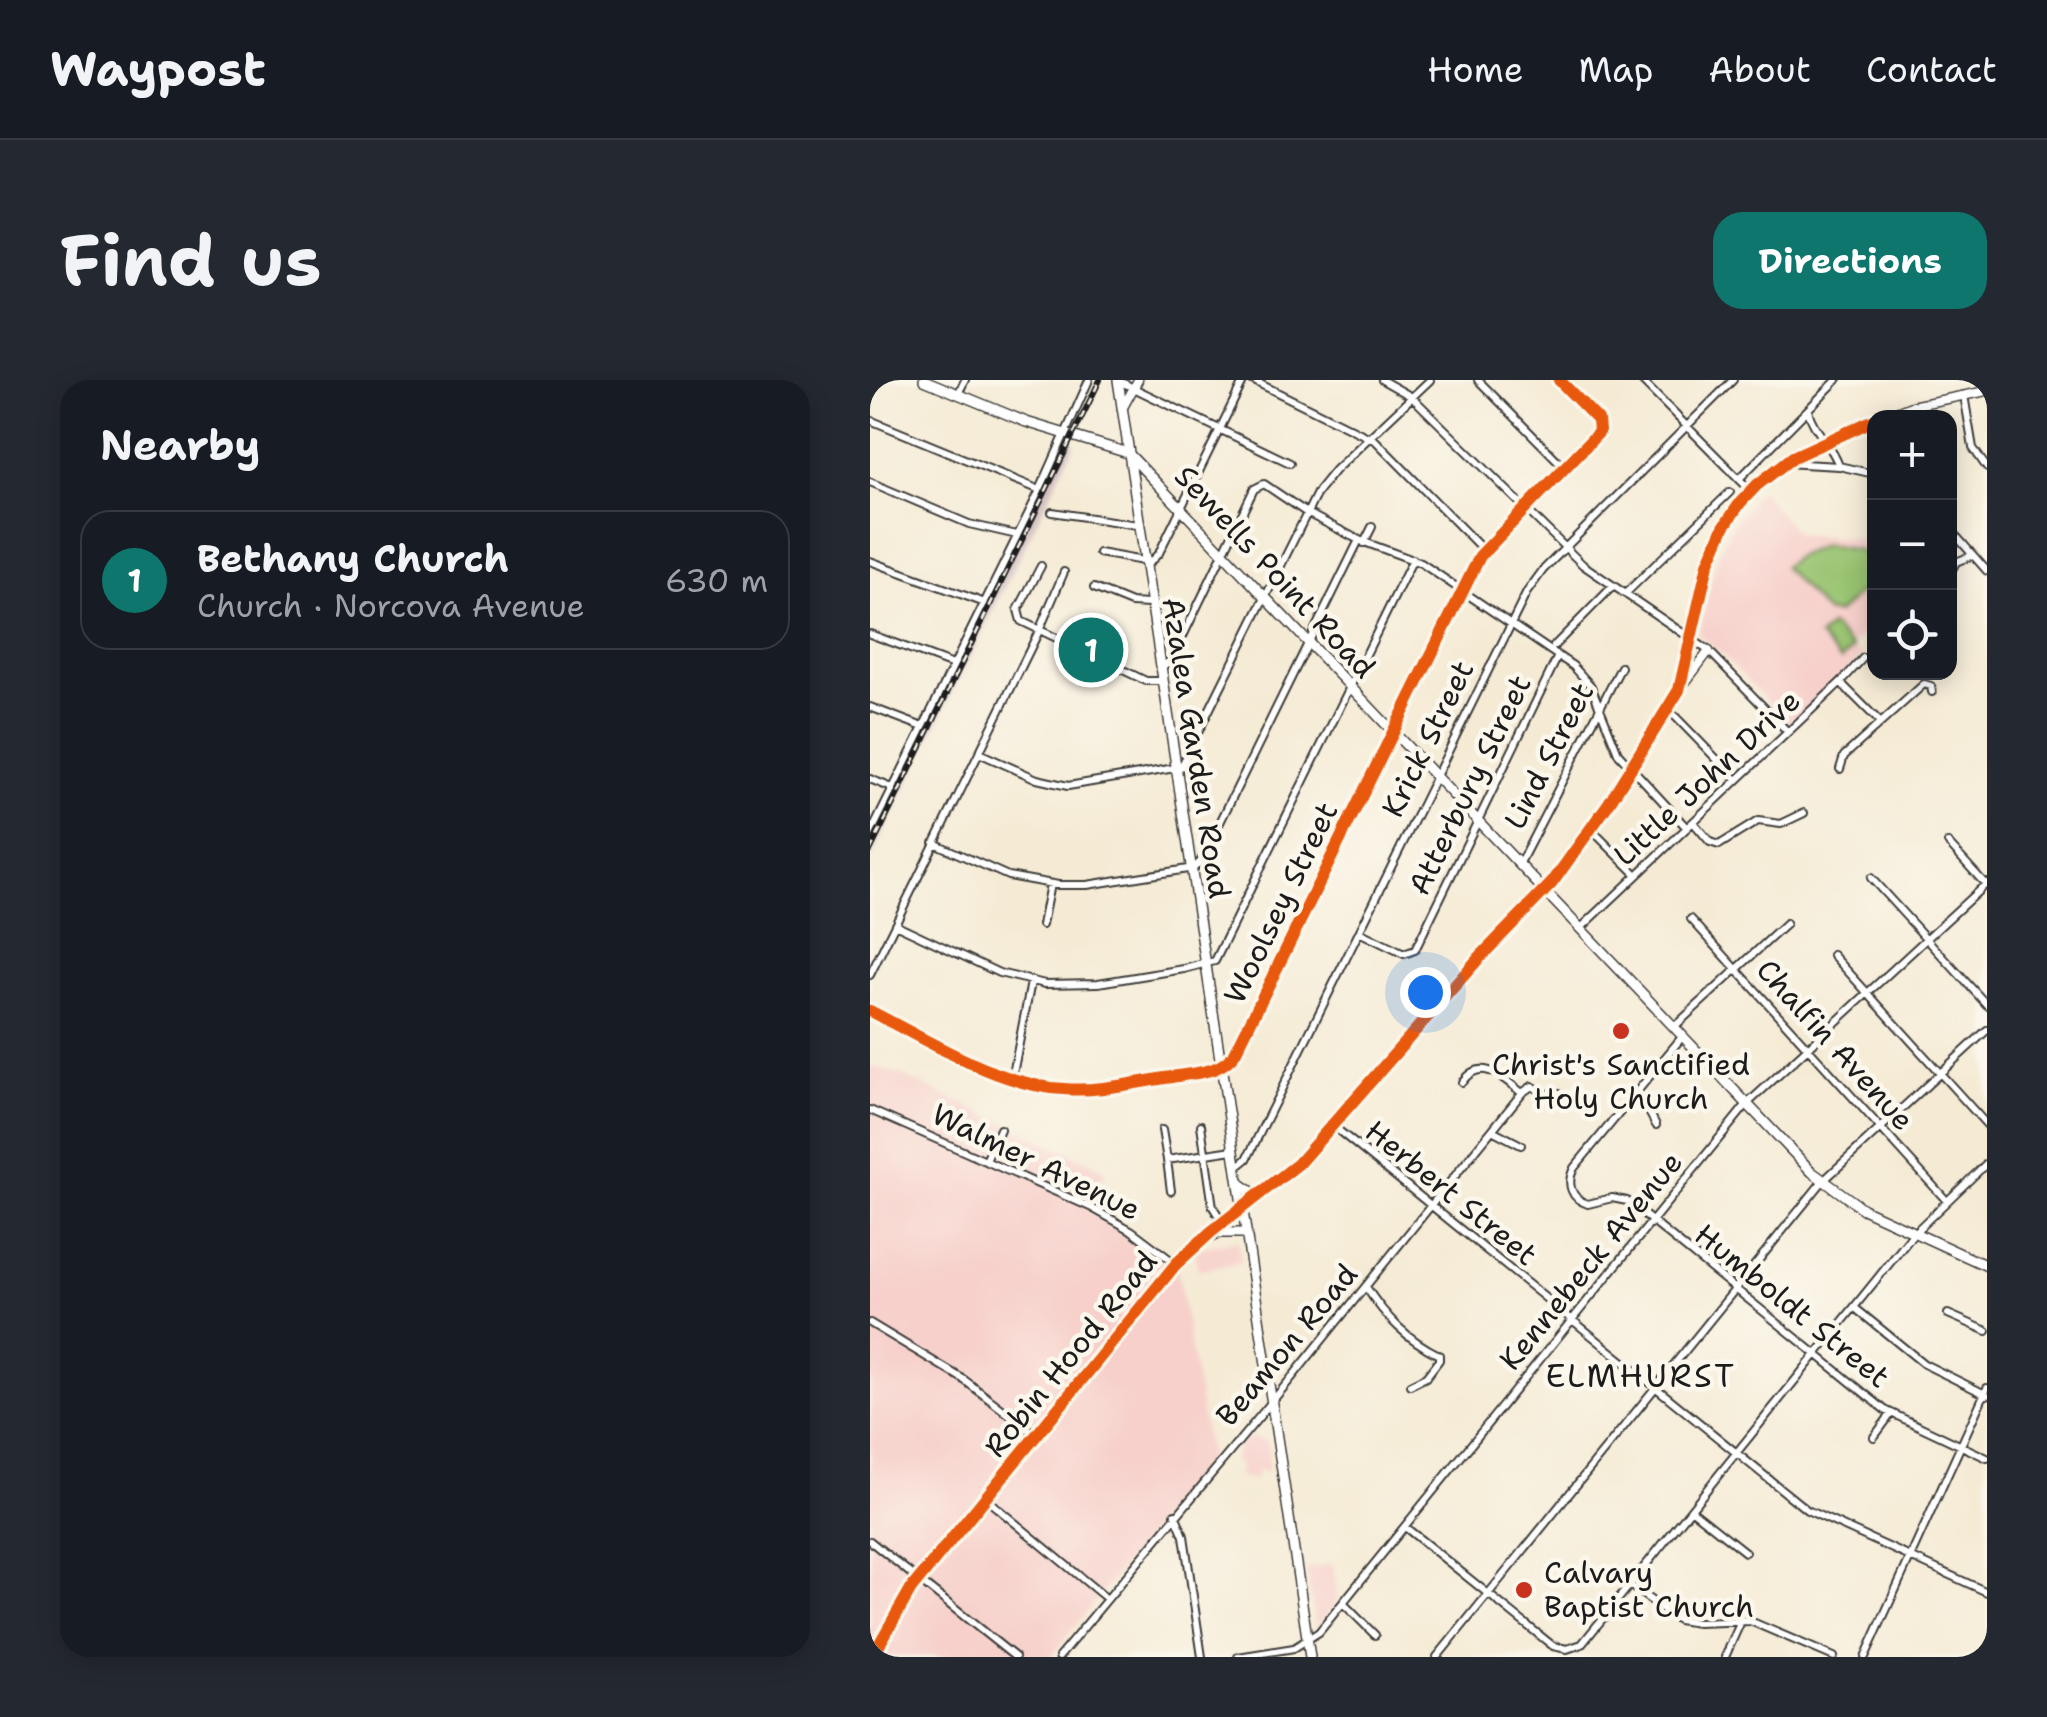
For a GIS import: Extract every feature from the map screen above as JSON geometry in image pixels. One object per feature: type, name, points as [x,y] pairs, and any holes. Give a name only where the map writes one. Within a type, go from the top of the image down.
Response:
[{"type":"main road","name":"Sewells Point Road","points":[[924,380],[1026,422],[1128,453],[1822,1182],[1863,1209],[1987,1266]]},
{"type":"main road","name":"Azalea Garden Road","points":[[1118,380],[1310,1657]]},
{"type":"main road","points":[[1101,444],[1115,436],[1123,414]]},
{"type":"main road","points":[[1134,495],[1141,488],[1157,484]]},
{"type":"main road","points":[[1238,1181],[1252,1192],[1263,1192]]},
{"type":"main road","points":[[1200,1241],[1220,1233],[1246,1233]]},
{"type":"street","points":[[958,394],[965,380]]},
{"type":"street","points":[[870,835],[1040,490],[1088,380]]},
{"type":"street","points":[[1118,380],[1136,384],[1290,462]]},
{"type":"street","points":[[1099,552],[1143,564],[1158,556],[1244,380]]},
{"type":"street","points":[[1252,380],[1369,438],[1484,551]]},
{"type":"street","points":[[1382,380],[1412,397],[1565,548],[1613,586],[1709,650],[1788,732]]},
{"type":"street","points":[[979,754],[1037,779],[1068,786],[1174,770],[1184,763],[1326,480],[1430,380]]},
{"type":"street","points":[[1478,380],[1564,467]]},
{"type":"street","name":"Woolsey Street","points":[[1220,1068],[1235,1053],[1461,590],[1484,551],[1596,435],[1600,423],[1559,380]]},
{"type":"street","points":[[1641,380],[1751,490]]},
{"type":"street","name":"Krick Street","points":[[1236,1168],[1247,1159],[1534,581],[1733,380]]},
{"type":"street","points":[[1818,380],[1827,390]]},
{"type":"street","points":[[1740,478],[1837,380]]},
{"type":"street","points":[[1123,414],[1136,384]]},
{"type":"street","name":"Robin Hood Road","points":[[1901,410],[1987,391]]},
{"type":"street","points":[[1964,395],[1974,448],[1987,468]]},
{"type":"street","points":[[1808,409],[1814,428],[1840,466]]},
{"type":"street","points":[[870,420],[1040,490]]},
{"type":"street","name":"Robin Hood Road","points":[[872,1657],[894,1613],[919,1578],[1176,1264],[1288,1174],[1495,940],[1545,892],[1680,690],[1713,551],[1751,490],[1783,463],[1867,424]]},
{"type":"street","points":[[1783,463],[1840,466],[1867,472]]},
{"type":"street","points":[[870,482],[970,524],[1017,535]]},
{"type":"street","points":[[1041,566],[1018,614],[1021,620],[1146,681],[1160,675],[1172,659],[1256,486],[1264,484],[1307,513],[1362,542],[1413,558],[1581,673],[1599,706],[1613,746],[1710,842],[1719,845],[1758,821],[1782,824],[1804,813]]},
{"type":"street","points":[[1625,594],[1730,492]]},
{"type":"street","points":[[1052,512],[1138,526]]},
{"type":"street","points":[[934,843],[1008,876],[1050,884],[1086,885],[1190,870],[1201,861],[1308,643],[1372,527]]},
{"type":"street","points":[[1957,537],[1987,571]]},
{"type":"street","points":[[1957,562],[1972,555]]},
{"type":"street","points":[[895,924],[984,966],[1031,982],[1082,985],[1204,966],[1218,958],[1413,558]]},
{"type":"street","points":[[870,561],[985,603]]},
{"type":"street","points":[[870,976],[1064,572]]},
{"type":"street","name":"Atterbury Street","points":[[1554,646],[1613,586]]},
{"type":"street","points":[[1094,588],[1131,603],[1149,604]]},
{"type":"street","points":[[870,634],[953,665]]},
{"type":"street","points":[[1680,690],[1709,650]]},
{"type":"street","name":"Atterbury Street","points":[[1359,932],[1404,954],[1412,952],[1558,656]]},
{"type":"street","name":"Little John Drive","points":[[1580,929],[1862,658]]},
{"type":"street","name":"Lind Street","points":[[1519,865],[1621,667]]},
{"type":"street","points":[[1840,683],[1880,722]]},
{"type":"street","points":[[1840,769],[1844,756],[1924,684],[1929,684],[1932,692]]},
{"type":"street","points":[[870,707],[923,726]]},
{"type":"street","points":[[1669,710],[1737,780]]},
{"type":"street","points":[[870,780],[893,788]]},
{"type":"street","points":[[1591,828],[1637,875]]},
{"type":"street","points":[[1948,843],[1987,884]]},
{"type":"street","points":[[1871,878],[1987,1005]]},
{"type":"street","points":[[1042,925],[1050,884]]},
{"type":"street","name":"Kennebeck Avenue","points":[[1308,1642],[1747,1104],[1987,884]]},
{"type":"street","name":"Chalfin Avenue","points":[[1691,919],[1946,1200]]},
{"type":"street","points":[[1674,1027],[1786,924]]},
{"type":"street","points":[[1833,954],[1987,1125]]},
{"type":"street","points":[[1012,1079],[1031,982]]},
{"type":"street","points":[[870,1011],[1012,1079],[1048,1088],[1073,1090],[1220,1068]]},
{"type":"street","points":[[1436,1657],[1822,1182],[1987,1030]]},
{"type":"street","points":[[1656,1125],[1649,1112],[1632,1098],[1682,1036]]},
{"type":"street","points":[[1462,1082],[1474,1070],[1486,1068],[1522,1093],[1532,1086],[1545,1094],[1559,1093]]},
{"type":"street","name":"Beamon Road","points":[[1059,1657],[1522,1093]]},
{"type":"street","name":"Humboldt Street","points":[[1632,1098],[1571,1173],[1570,1188],[1575,1197],[1588,1204],[1622,1199],[1892,1414],[1987,1458]]},
{"type":"street","name":"Walmer Avenue","points":[[870,1110],[1111,1218],[1176,1264]]},
{"type":"street","points":[[1201,1125],[1213,1207],[1223,1223]]},
{"type":"street","name":"Herbert Street","points":[[1332,1126],[1810,1512],[1987,1592]]},
{"type":"street","points":[[986,1161],[1000,1129]]},
{"type":"street","points":[[1162,1130],[1171,1191]]},
{"type":"street","points":[[1492,1130],[1522,1145]]},
{"type":"street","points":[[1167,1160],[1233,1150]]},
{"type":"street","points":[[1404,1526],[1551,1644],[1567,1650],[1586,1641],[1914,1233],[1987,1163]]},
{"type":"street","points":[[1366,1287],[1388,1320],[1423,1348],[1439,1355],[1426,1377],[1410,1386]]},
{"type":"street","points":[[1855,1308],[1924,1364],[1986,1392],[1864,1657]]},
{"type":"street","points":[[1948,1314],[1987,1331]]},
{"type":"street","points":[[870,1323],[962,1379],[1036,1436]]},
{"type":"street","points":[[1874,1436],[1892,1414]]},
{"type":"street","points":[[985,1498],[1106,1599]]},
{"type":"street","points":[[1692,1510],[1746,1552]]},
{"type":"street","points":[[1176,1514],[1184,1536],[1202,1657]]},
{"type":"street","points":[[870,1541],[1015,1657]]},
{"type":"street","points":[[1631,1586],[1678,1620],[1698,1624],[1742,1619],[1834,1657]]},
{"type":"street","points":[[1343,1603],[1376,1635]]},
{"type":"street","points":[[1725,1657],[1742,1619]]},
{"type":"street","points":[[1238,1657],[1286,1650],[1308,1642]]},
{"type":"shaded area","points":[[1066,441],[1075,443],[870,860],[870,840]]},
{"type":"shaded area","points":[[1760,490],[1797,534],[1858,539],[1867,549],[1867,630],[1852,646],[1862,656],[1790,725],[1724,656],[1698,635],[1718,554],[1735,521]]},
{"type":"shaded area","points":[[870,1066],[899,1074],[1106,1170],[1087,1212],[1112,1222],[1178,1272],[1209,1458],[1051,1657],[870,1657]]},
{"type":"shaded area","points":[[1238,1240],[1241,1262],[1198,1270],[1195,1255],[1201,1248]]},
{"type":"shaded area","points":[[1253,1437],[1266,1441],[1269,1447],[1268,1472],[1257,1470],[1254,1480],[1237,1477],[1239,1465],[1233,1463],[1236,1452],[1245,1440]]},
{"type":"shaded area","points":[[1333,1564],[1338,1600],[1316,1628],[1306,1569]]},
{"type":"green space","points":[[1823,545],[1858,550],[1867,558],[1867,586],[1837,614],[1826,613],[1783,567]]},
{"type":"green space","points":[[1831,626],[1853,649],[1841,660],[1819,637]]},
{"type":"railway","points":[[870,851],[1100,380]]},
{"type":"cycle path","points":[[870,1011],[964,1060],[1039,1086],[1077,1090],[1118,1086],[1207,1071],[1229,1060],[1480,556],[1599,432],[1598,420],[1559,380]]},
{"type":"cycle path","points":[[872,1657],[911,1589],[1176,1264],[1298,1164],[1479,958],[1552,883],[1609,803],[1679,690],[1708,564],[1724,527],[1740,503],[1793,457],[1867,423]]},
{"type":"place","name":"Bethany Church","points":[[1091,650]]},
{"type":"place","name":"Christ's Sanctified Holy Church","points":[[1621,1031]]},
{"type":"place","name":"Calvary Baptist Church","points":[[1524,1590]]},
{"type":"district","name":"ELMHURST","points":[[1641,1376]]}]
